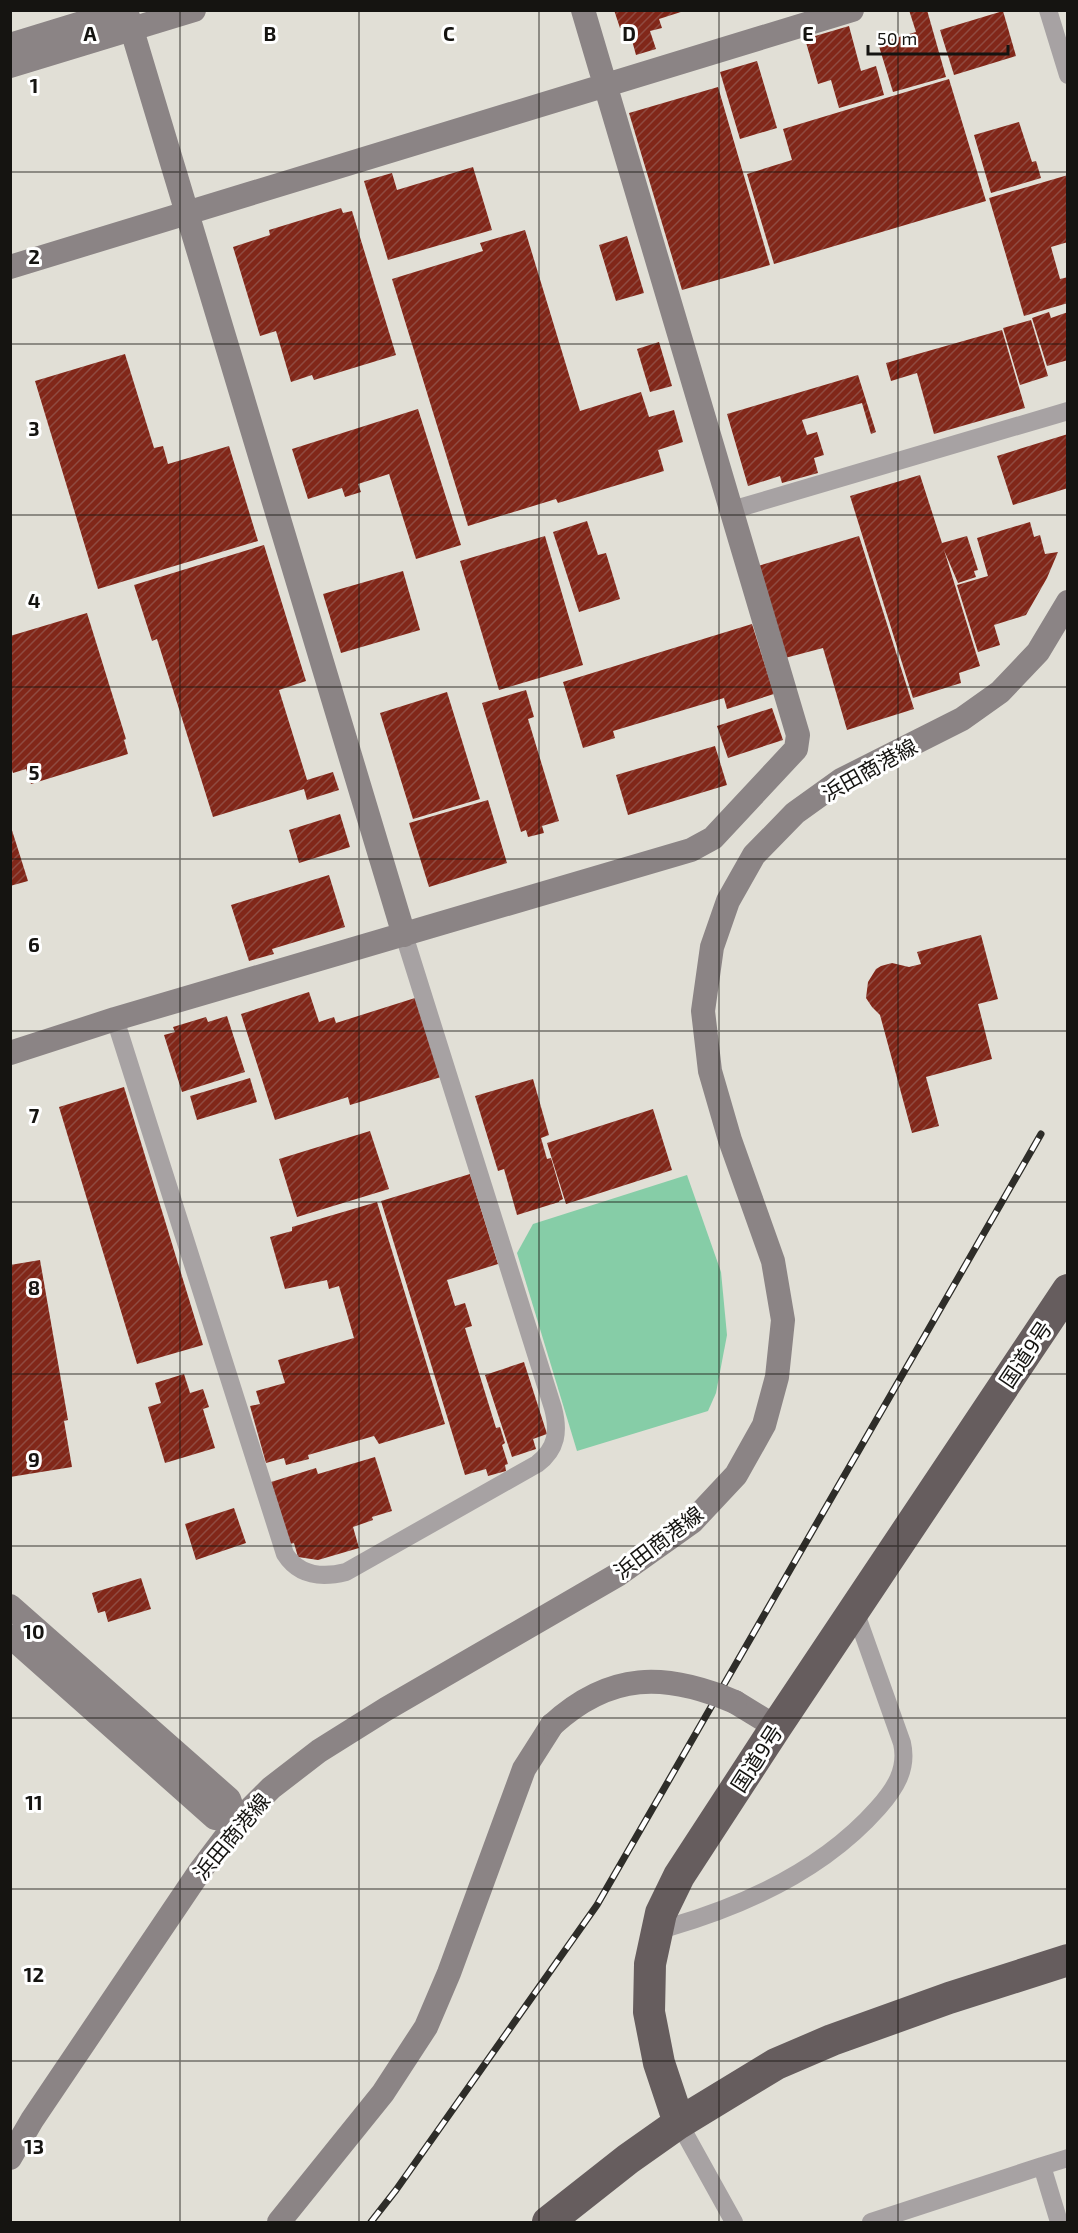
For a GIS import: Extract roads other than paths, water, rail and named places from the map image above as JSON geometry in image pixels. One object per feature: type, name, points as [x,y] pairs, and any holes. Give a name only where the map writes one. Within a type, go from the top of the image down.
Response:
[{"type":"highway","name":"国道9号","points":[[679,2122],[659,2063],[649,2012],[650,1964],[661,1913],[680,1876],[776,1727],[1068,1290]]},
{"type":"highway","points":[[548,2223],[628,2159],[679,2122],[776,2064],[832,2040],[949,1998],[1068,1960]]},
{"type":"street","points":[[10,45],[127,17],[194,10]]},
{"type":"street","points":[[10,1053],[115,1019],[691,850],[714,838],[793,753],[798,735],[583,10]]},
{"type":"street","points":[[10,267],[607,87],[852,10]]},
{"type":"street","points":[[1048,10],[1068,75]]},
{"type":"street","points":[[10,66],[127,17]]},
{"type":"street","points":[[115,1019],[285,1554],[291,1563],[299,1570],[310,1574],[323,1576],[346,1572],[537,1464],[547,1456],[556,1437],[556,1423],[552,1408],[404,935],[127,17]]},
{"type":"street","points":[[732,510],[1068,411]]},
{"type":"street","name":"浜田商港線","points":[[10,2158],[32,2120],[200,1871],[237,1822],[271,1788],[319,1751],[386,1708],[619,1574],[692,1522],[736,1475],[764,1425],[777,1377],[783,1320],[773,1261],[730,1140],[710,1071],[703,1011],[712,947],[728,901],[754,855],[795,813],[841,780],[962,719],[1000,692],[1038,651],[1068,602]]},
{"type":"street","points":[[10,1606],[229,1798],[237,1822],[215,1818],[10,1636]]},
{"type":"street","points":[[670,1927],[706,1917],[766,1890],[807,1868],[846,1841],[860,1828],[888,1797],[898,1780],[904,1761],[902,1743],[854,1608]]},
{"type":"street","points":[[279,2223],[383,2093],[426,2027],[449,1973],[524,1769],[552,1725],[591,1695],[632,1682],[648,1681],[710,1692],[735,1702],[776,1727]]},
{"type":"street","points":[[679,2122],[734,2223]]},
{"type":"street","points":[[872,2223],[1068,2158]]},
{"type":"street","points":[[1042,2166],[1059,2223]]},
{"type":"railway","points":[[371,2222],[597,1905],[1041,1134]]}]
